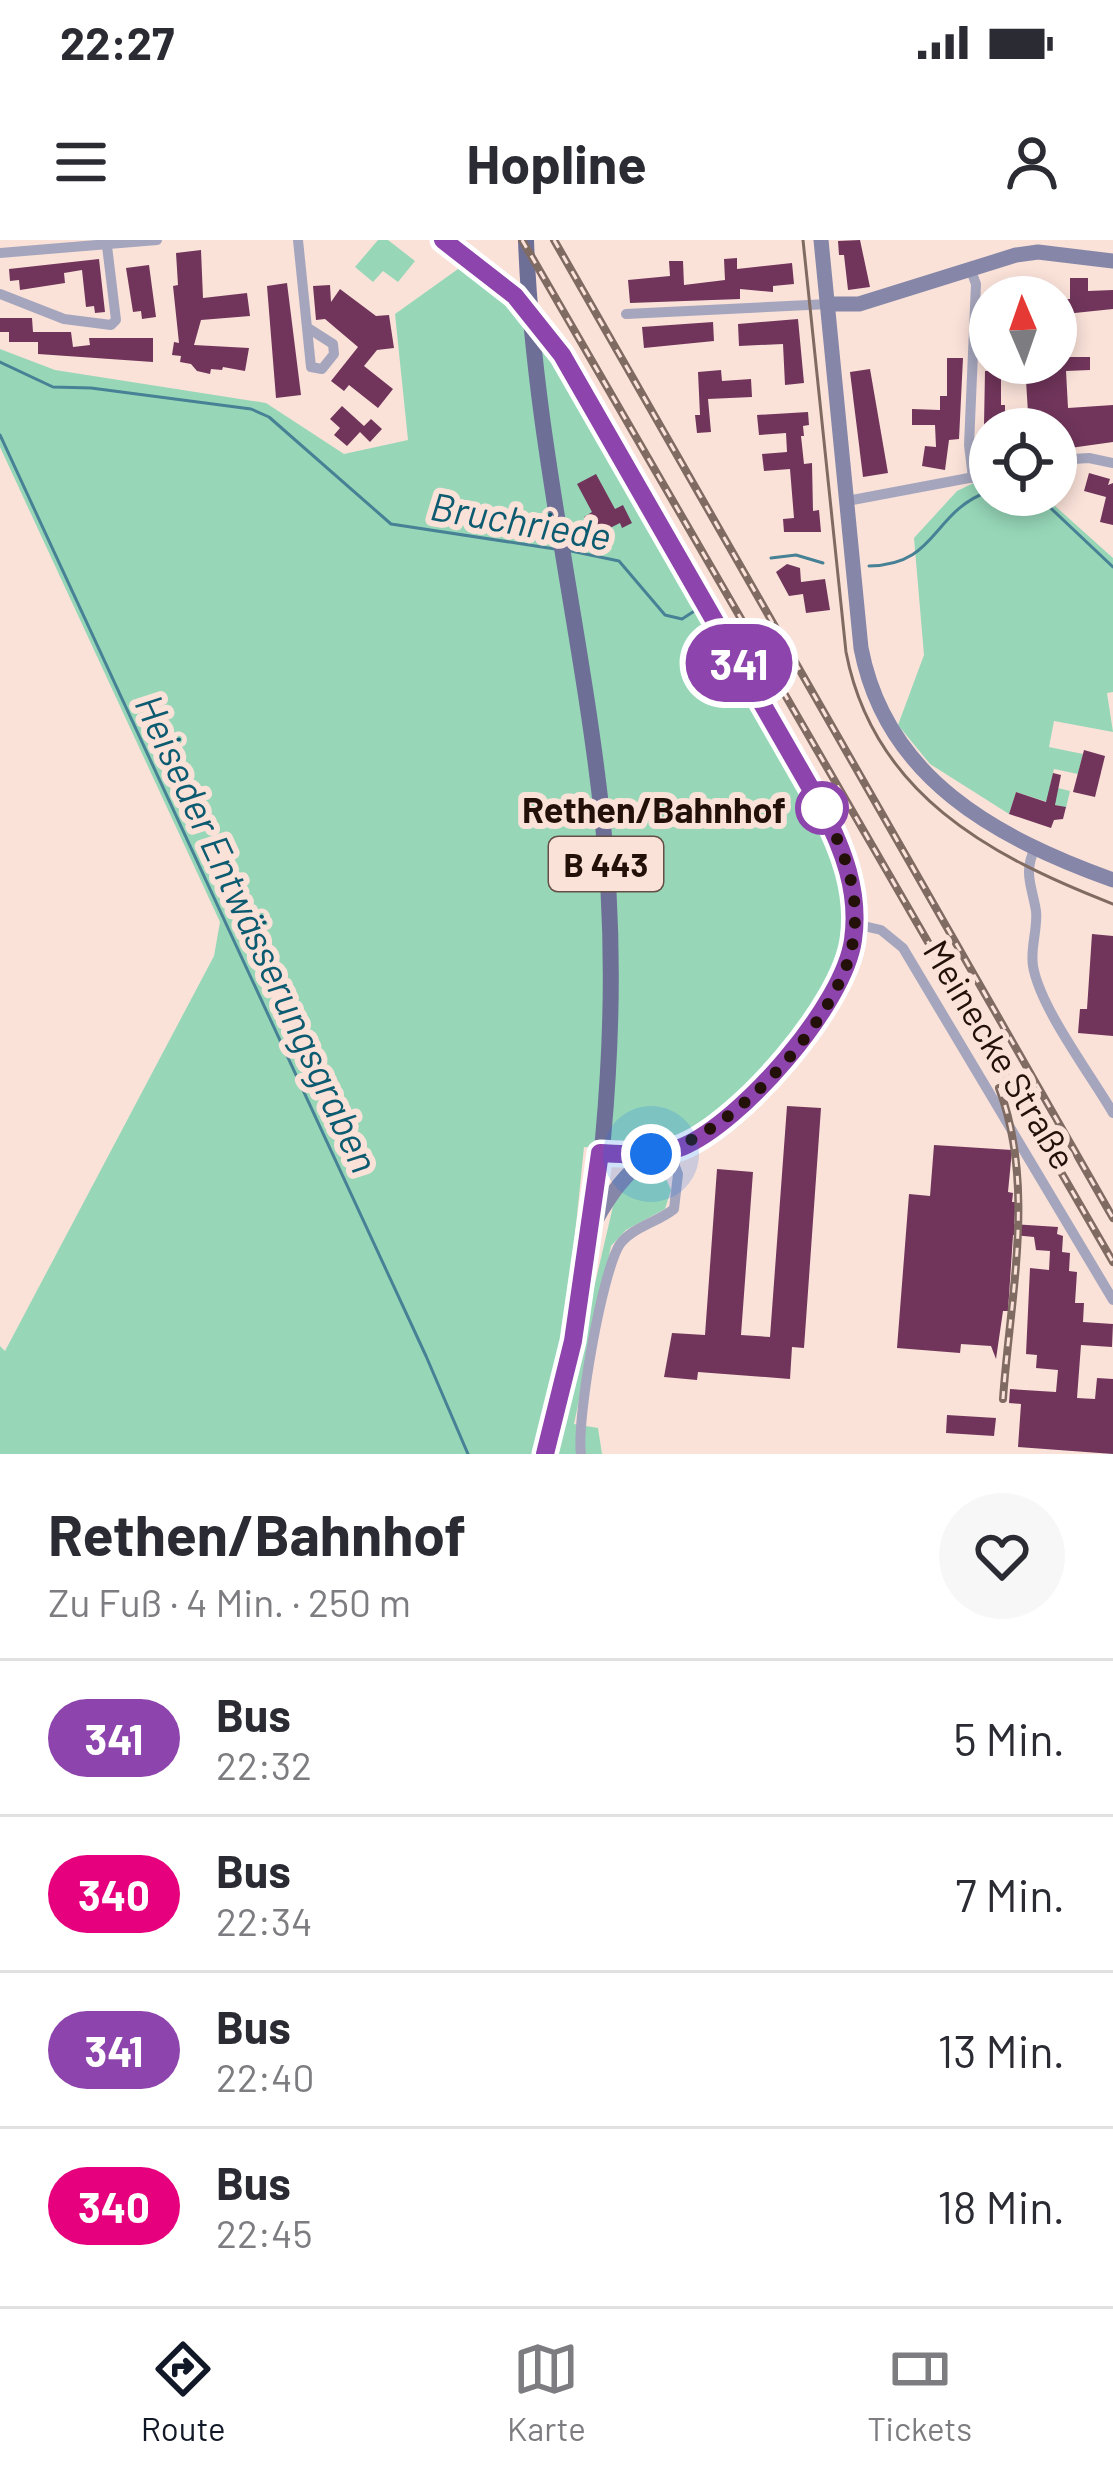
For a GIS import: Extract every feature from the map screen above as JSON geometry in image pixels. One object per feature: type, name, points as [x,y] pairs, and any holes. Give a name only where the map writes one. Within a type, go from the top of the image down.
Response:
[{"type":"main road","name":"B 443","points":[[526,240],[536,377],[604,845],[609,986],[591,1228],[573,1341],[545,1454]]},
{"type":"street","points":[[0,254],[157,240]]},
{"type":"street","points":[[298,240],[308,328]]},
{"type":"street","points":[[443,240],[464,246],[515,296],[562,355],[829,821],[851,879],[853,944],[840,983],[807,1034],[734,1110],[687,1145],[651,1154],[600,1153]]},
{"type":"street","points":[[821,240],[866,675],[892,734],[949,794],[1035,848],[1113,880]]},
{"type":"street","points":[[0,294],[64,320],[111,325],[116,320],[99,244]]},
{"type":"street","points":[[626,314],[859,304],[970,268],[1039,252],[1113,261]]},
{"type":"street","points":[[970,268],[976,284],[971,408]]},
{"type":"street","points":[[1077,459],[1113,463]]},
{"type":"street","points":[[847,501],[969,479]]},
{"type":"street","points":[[1035,848],[1026,868],[1036,916],[1034,973],[1113,1113]]},
{"type":"street","name":"Meinecke Straße","points":[[855,924],[895,939],[916,965],[1113,1300]]},
{"type":"street","points":[[581,1454],[580,1414],[611,1264],[630,1234],[674,1209],[678,1174],[669,1151]]},
{"type":"street","points":[[591,1228],[612,1192],[651,1154]]},
{"type":"green space","points":[[378,240],[388,240],[415,261],[398,282],[383,271],[373,282],[355,267]]},
{"type":"green space","points":[[458,269],[500,288],[547,351],[826,820],[849,898],[845,941],[812,1014],[787,1050],[728,1112],[697,1134],[667,1147],[584,1147],[569,1293],[545,1422],[563,1421],[614,1202],[634,1177],[647,1171],[664,1174],[671,1190],[665,1209],[626,1230],[611,1246],[574,1424],[598,1428],[602,1454],[0,1454],[0,1346],[5,1351],[214,956],[220,922],[0,447],[0,349],[55,370],[266,403],[344,454],[408,440],[395,314]]},
{"type":"green space","points":[[969,485],[969,516],[1066,516],[1113,558],[1113,692],[1107,693],[1113,732],[1054,721],[1049,747],[1083,754],[1078,774],[1054,769],[1050,786],[1070,791],[1066,808],[1016,792],[1009,814],[930,764],[898,725],[924,655],[914,538],[957,491]]},
{"type":"building","points":[[860,240],[870,287],[848,290],[838,241]]},
{"type":"building","points":[[201,250],[203,298],[247,293],[250,316],[201,320],[194,345],[249,348],[245,371],[223,367],[211,369],[210,374],[172,355],[174,342],[179,343],[173,286],[178,285],[176,253]]},
{"type":"building","points":[[737,258],[737,269],[792,263],[794,284],[773,286],[773,292],[740,289],[740,299],[630,303],[628,280],[670,276],[669,261],[683,261],[684,285],[725,280],[724,259]]},
{"type":"building","points":[[99,259],[105,312],[86,307],[82,270],[64,273],[65,283],[20,290],[19,280],[10,281],[9,269]]},
{"type":"building","points":[[149,265],[156,317],[142,319],[141,311],[133,312],[126,268]]},
{"type":"building","points":[[1077,278],[1088,278],[1088,291],[1113,290],[1113,309],[1077,313]]},
{"type":"building","points":[[287,283],[301,395],[276,398],[267,286]]},
{"type":"building","points":[[330,285],[331,302],[340,289],[376,316],[389,315],[394,348],[377,350],[364,366],[393,389],[378,408],[349,385],[344,391],[331,381],[358,347],[325,319],[316,320],[313,286]]},
{"type":"building","points":[[0,318],[32,318],[33,332],[71,332],[73,347],[90,345],[89,338],[153,338],[153,362],[38,354],[38,342],[9,342],[9,332],[0,332]]},
{"type":"building","points":[[798,319],[804,383],[785,385],[783,344],[739,346],[738,324]]},
{"type":"building","points":[[713,322],[714,341],[644,348],[642,327]]},
{"type":"building","points":[[1077,357],[1090,357],[1090,370],[1077,371]]},
{"type":"building","points":[[947,358],[963,358],[959,439],[949,440],[945,470],[922,466],[925,446],[936,447],[935,425],[912,425],[912,409],[940,410],[940,396],[947,396]]},
{"type":"building","points":[[870,369],[888,473],[863,477],[850,372]]},
{"type":"building","points":[[721,370],[722,381],[751,379],[752,397],[708,399],[711,432],[697,433],[698,372]]},
{"type":"building","points":[[985,384],[1001,384],[1005,408],[984,408]]},
{"type":"building","points":[[1026,384],[1067,384],[1068,408],[1028,408]]},
{"type":"building","points":[[1113,405],[1113,442],[1077,447],[1077,408],[1068,408]]},
{"type":"building","points":[[342,406],[364,426],[371,419],[382,429],[370,442],[360,432],[347,446],[334,435],[340,428],[330,419]]},
{"type":"building","points":[[808,412],[809,425],[803,426],[801,436],[804,464],[812,463],[813,511],[819,510],[821,532],[784,532],[783,519],[794,518],[790,469],[764,471],[762,454],[787,452],[786,433],[759,435],[757,415]]},
{"type":"building","points":[[1089,473],[1110,479],[1108,485],[1113,483],[1113,525],[1100,522],[1106,497],[1084,491]]},
{"type":"building","points":[[596,474],[615,509],[623,505],[632,523],[622,528],[620,523],[594,536],[584,517],[592,512],[577,484]]},
{"type":"building","points":[[787,564],[800,568],[801,582],[825,579],[830,610],[806,613],[803,594],[789,596],[776,572]]},
{"type":"building","points":[[1084,750],[1105,756],[1095,797],[1073,792]]},
{"type":"building","points":[[1053,773],[1061,775],[1055,805],[1066,807],[1063,819],[1054,820],[1051,828],[1009,814],[1016,792],[1046,802]]},
{"type":"building","points":[[1092,934],[1113,936],[1113,1036],[1078,1033],[1080,1009],[1087,1009]]},
{"type":"building","points":[[787,1106],[821,1108],[804,1348],[792,1347],[790,1379],[698,1372],[697,1380],[664,1377],[672,1333],[705,1335],[717,1169],[753,1172],[741,1335],[770,1337]]},
{"type":"building","points":[[934,1145],[1012,1150],[1008,1192],[1016,1202],[1014,1224],[1058,1227],[1062,1252],[1070,1253],[1069,1271],[1077,1272],[1075,1303],[1084,1303],[1083,1322],[1113,1324],[1112,1347],[1081,1345],[1077,1398],[1095,1399],[1097,1378],[1113,1379],[1113,1454],[1018,1447],[1021,1404],[1009,1403],[1010,1389],[1056,1392],[1058,1370],[1036,1368],[1037,1355],[1026,1354],[1030,1268],[1049,1270],[1050,1251],[1036,1250],[1034,1237],[1013,1235],[1008,1311],[1003,1311],[996,1359],[991,1346],[961,1344],[960,1353],[897,1348],[909,1194],[930,1196]]},
{"type":"building","points":[[947,1415],[996,1418],[994,1436],[946,1433]]},
{"type":"waterway","name":"Bruchriede","points":[[0,362],[53,387],[251,409],[269,417],[391,524],[555,549]]},
{"type":"waterway","name":"Heiseder Entwässerungsgraben","points":[[0,435],[468,1454]]},
{"type":"waterway","name":"Bruchriede","points":[[869,566],[909,557],[969,501]]},
{"type":"waterway","name":"Bruchriede","points":[[1059,516],[1113,567]]},
{"type":"waterway","name":"Bruchriede","points":[[571,551],[619,561],[665,615],[682,619],[696,610]]},
{"type":"waterway","name":"Bruchriede","points":[[771,558],[796,555],[823,563]]},
{"type":"tram line","points":[[803,240],[846,652],[860,701],[882,744],[943,813],[1023,864],[1113,904]]},
{"type":"railway","points":[[522,240],[1113,1262]]},
{"type":"railway","points":[[554,240],[1113,1218]]},
{"type":"railway","points":[[999,1088],[1010,1125],[1018,1203],[1003,1399]]},
{"type":"bus line","name":"341","points":[[443,240],[496,277],[562,355],[836,834],[855,900],[853,944],[840,983],[807,1034],[766,1080],[687,1145],[651,1154],[600,1153],[573,1341],[545,1454]]},
{"type":"place","name":"Rethen/Bahnhof","points":[[822,808]]},
{"type":"route","points":[[651,1154],[687,1145],[734,1110],[807,1034],[840,983],[853,944],[855,900],[845,858],[822,808]]}]
